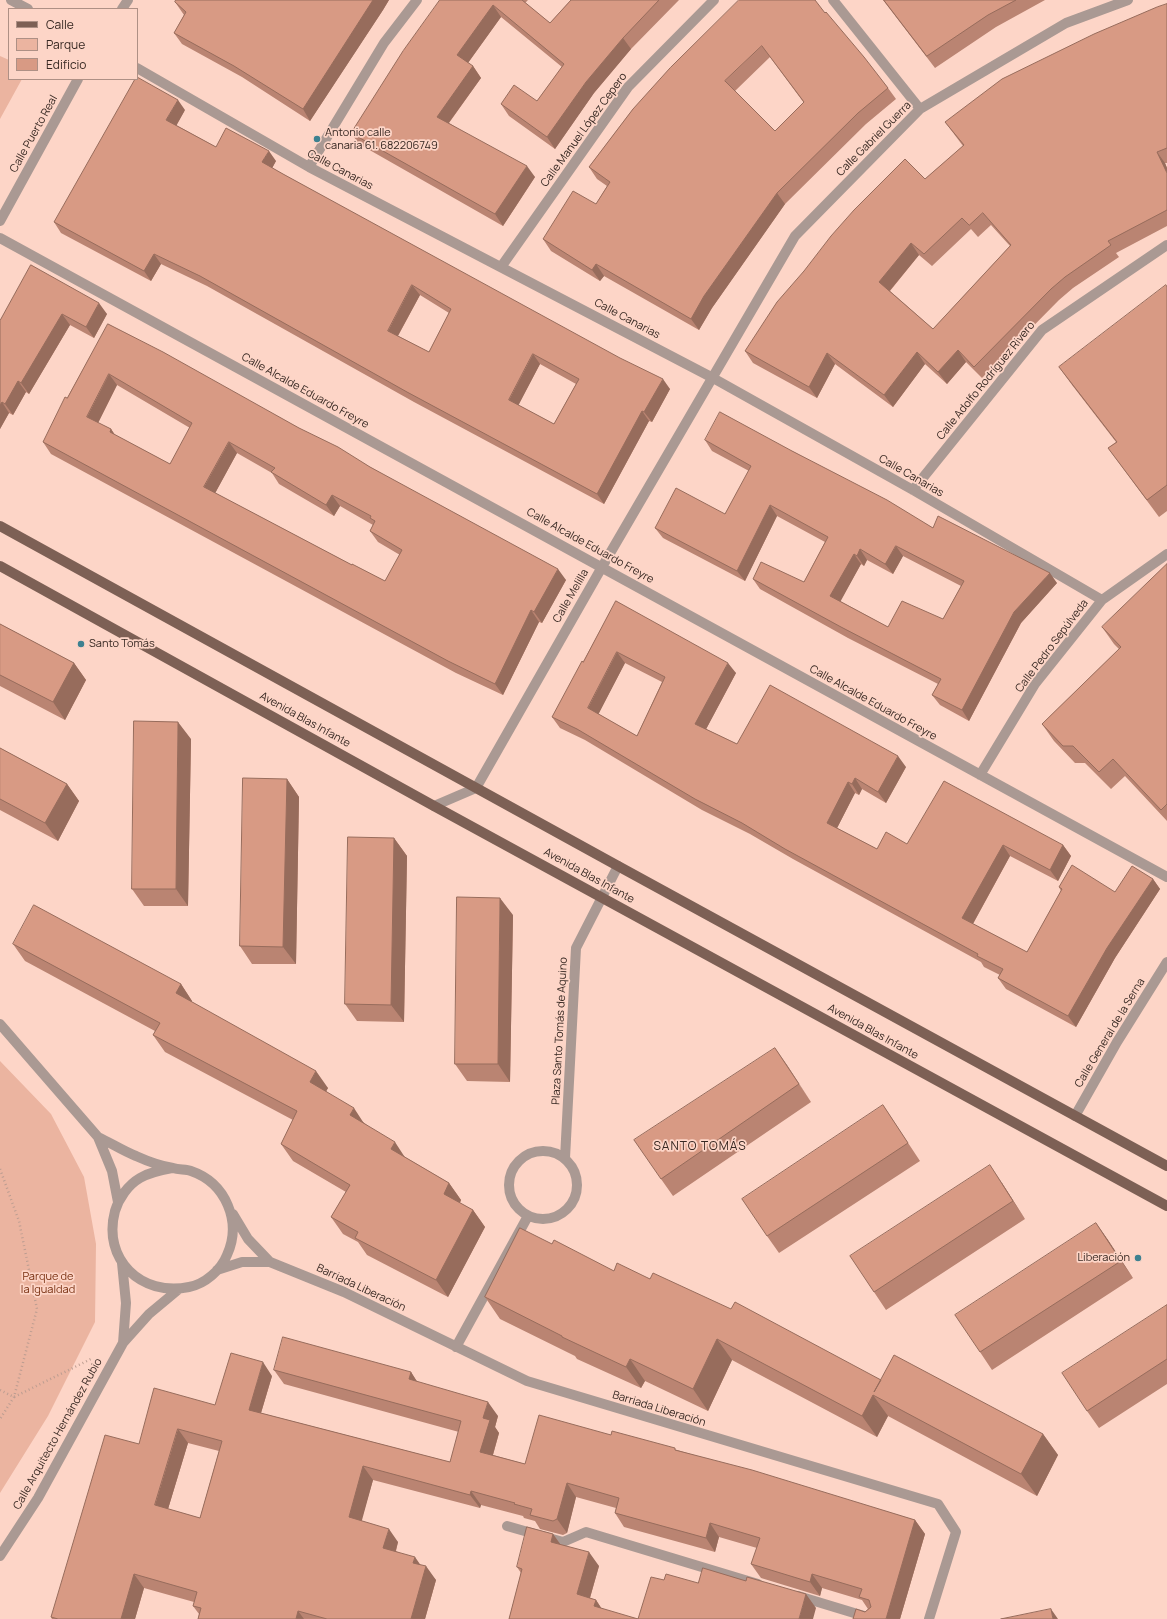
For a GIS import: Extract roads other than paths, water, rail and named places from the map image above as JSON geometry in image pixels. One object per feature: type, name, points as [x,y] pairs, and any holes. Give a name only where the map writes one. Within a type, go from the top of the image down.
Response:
[{"type":"main road","name":"Avenida Blas Infante","points":[[0,526],[1167,1166]]},
{"type":"main road","name":"Avenida Blas Infante","points":[[0,566],[434,806],[1167,1206]]},
{"type":"street","points":[[11,0],[26,8]]},
{"type":"street","points":[[309,168],[384,43],[417,0]]},
{"type":"street","name":"Calle Manuel López Cepero","points":[[501,267],[628,87],[714,0]]},
{"type":"street","points":[[833,0],[920,109]]},
{"type":"street","name":"Calle Gabriel Guerra","points":[[713,378],[794,236],[920,109],[1066,23],[1128,0]]},
{"type":"street","name":"Calle Canarias","points":[[138,69],[309,168],[713,378],[913,490],[1102,600]]},
{"type":"street","name":"Calle Puerto Real","points":[[0,221],[77,80]]},
{"type":"street","name":"Calle Alcalde Eduardo Freyre","points":[[0,238],[602,566],[1167,877]]},
{"type":"street","name":"Calle Adolfo Rodríguez Rivero","points":[[913,490],[1042,330],[1167,244]]},
{"type":"street","name":"Calle Melilla","points":[[476,788],[602,566],[713,378]]},
{"type":"street","name":"Calle Pedro Sepúlveda","points":[[980,775],[1035,684],[1102,600],[1167,554]]},
{"type":"street","points":[[434,806],[476,788]]},
{"type":"street","name":"Plaza Santo Tomás de Aquino","points":[[565,1158],[576,948],[618,866]]},
{"type":"street","name":"Calle General de la Serna","points":[[1075,1116],[1116,1042],[1167,962]]},
{"type":"street","points":[[0,1024],[98,1136],[112,1171],[118,1202]]},
{"type":"street","points":[[98,1136],[135,1156],[172,1168],[191,1171],[208,1179],[221,1193],[230,1210],[233,1226],[232,1242],[227,1257],[218,1270],[193,1286],[179,1289],[163,1289],[147,1284],[133,1275],[122,1263],[114,1244],[112,1223],[118,1202],[127,1188],[140,1178],[155,1171],[172,1168]]},
{"type":"street","points":[[541,1150],[552,1152],[565,1158],[571,1164],[576,1173],[578,1184],[576,1195],[571,1204],[564,1212],[556,1217],[537,1219],[528,1216],[519,1209],[512,1200],[509,1189],[509,1178],[513,1168],[520,1159],[530,1153],[541,1150]]},
{"type":"street","name":"Barriada Liberación","points":[[230,1210],[248,1239],[270,1262]]},
{"type":"street","points":[[456,1347],[528,1216]]},
{"type":"street","name":"Barriada Liberación","points":[[218,1270],[242,1262],[270,1262],[344,1292],[527,1382],[938,1504],[956,1532],[929,1619]]},
{"type":"street","name":"Calle Arquitecto Hernández Rubio","points":[[122,1263],[126,1303],[123,1343]]},
{"type":"street","name":"Calle Arquitecto Hernández Rubio","points":[[0,1556],[38,1498],[123,1343],[148,1314],[179,1289]]},
{"type":"street","points":[[506,1526],[563,1542],[586,1532],[768,1587]]},
{"type":"street","points":[[791,1594],[874,1619]]},
{"type":"place","name":"Antonio calle canaria 61. 682206749","points":[[317,139]]},
{"type":"place","name":"Santo Tomás","points":[[81,644]]},
{"type":"place","name":"Liberación","points":[[1138,1258]]},
{"type":"district","name":"SANTO TOMÁS","points":[[700,1147]]},
{"type":"park label","name":"Parque de la Igualdad","points":[[48,1283]]}]
